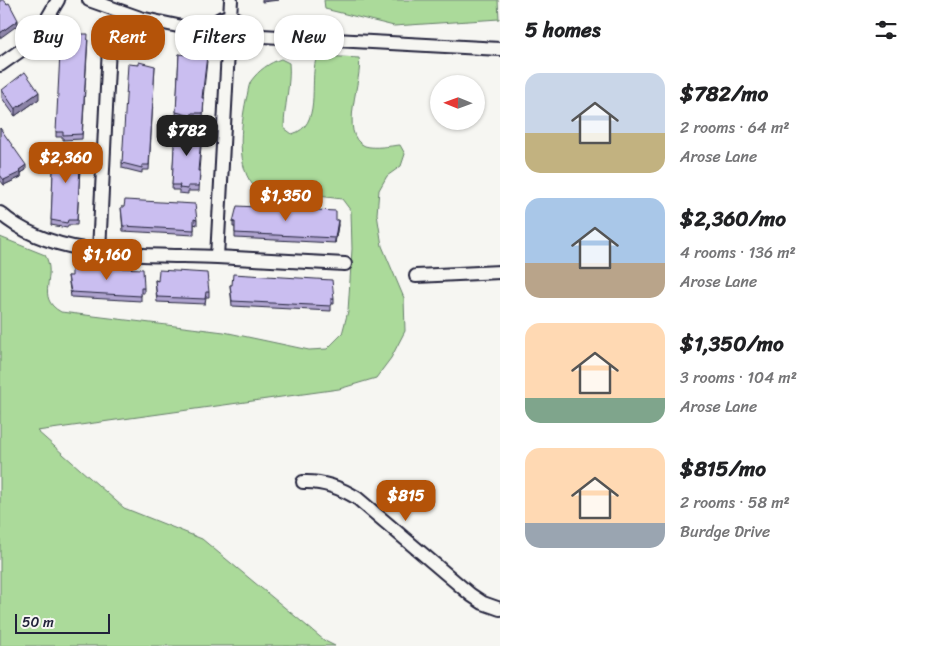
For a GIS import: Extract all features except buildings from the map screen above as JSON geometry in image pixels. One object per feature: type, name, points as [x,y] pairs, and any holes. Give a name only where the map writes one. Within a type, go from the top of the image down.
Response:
[{"type":"street","points":[[0,65],[34,41],[58,0]]},
{"type":"street","points":[[89,0],[140,18],[175,25]]},
{"type":"street","points":[[230,15],[231,0]]},
{"type":"street","points":[[264,36],[500,49]]},
{"type":"street","points":[[99,251],[108,60]]},
{"type":"street","points":[[217,257],[228,60]]},
{"type":"street","points":[[0,213],[22,230],[46,241],[65,246],[99,251],[345,264]]},
{"type":"street","points":[[416,276],[500,272]]},
{"type":"street","points":[[303,482],[337,487],[357,498],[471,596],[483,603],[500,608]]},
{"type":"green space","points":[[324,0],[498,0],[499,19],[394,26],[325,9]]},
{"type":"green space","points":[[344,57],[359,58],[360,67],[352,118],[353,130],[357,140],[369,147],[400,145],[405,154],[401,166],[387,176],[379,190],[377,214],[382,246],[404,298],[405,331],[391,358],[376,378],[339,389],[37,431],[124,508],[202,539],[325,641],[335,646],[0,646],[0,237],[45,255],[49,271],[49,300],[61,312],[224,332],[309,350],[327,349],[342,334],[348,311],[352,249],[351,211],[342,199],[256,188],[249,180],[245,170],[241,146],[244,110],[249,85],[257,73],[264,67],[279,60],[289,63],[284,128],[292,134],[301,130],[311,113],[316,60],[344,60]]}]
